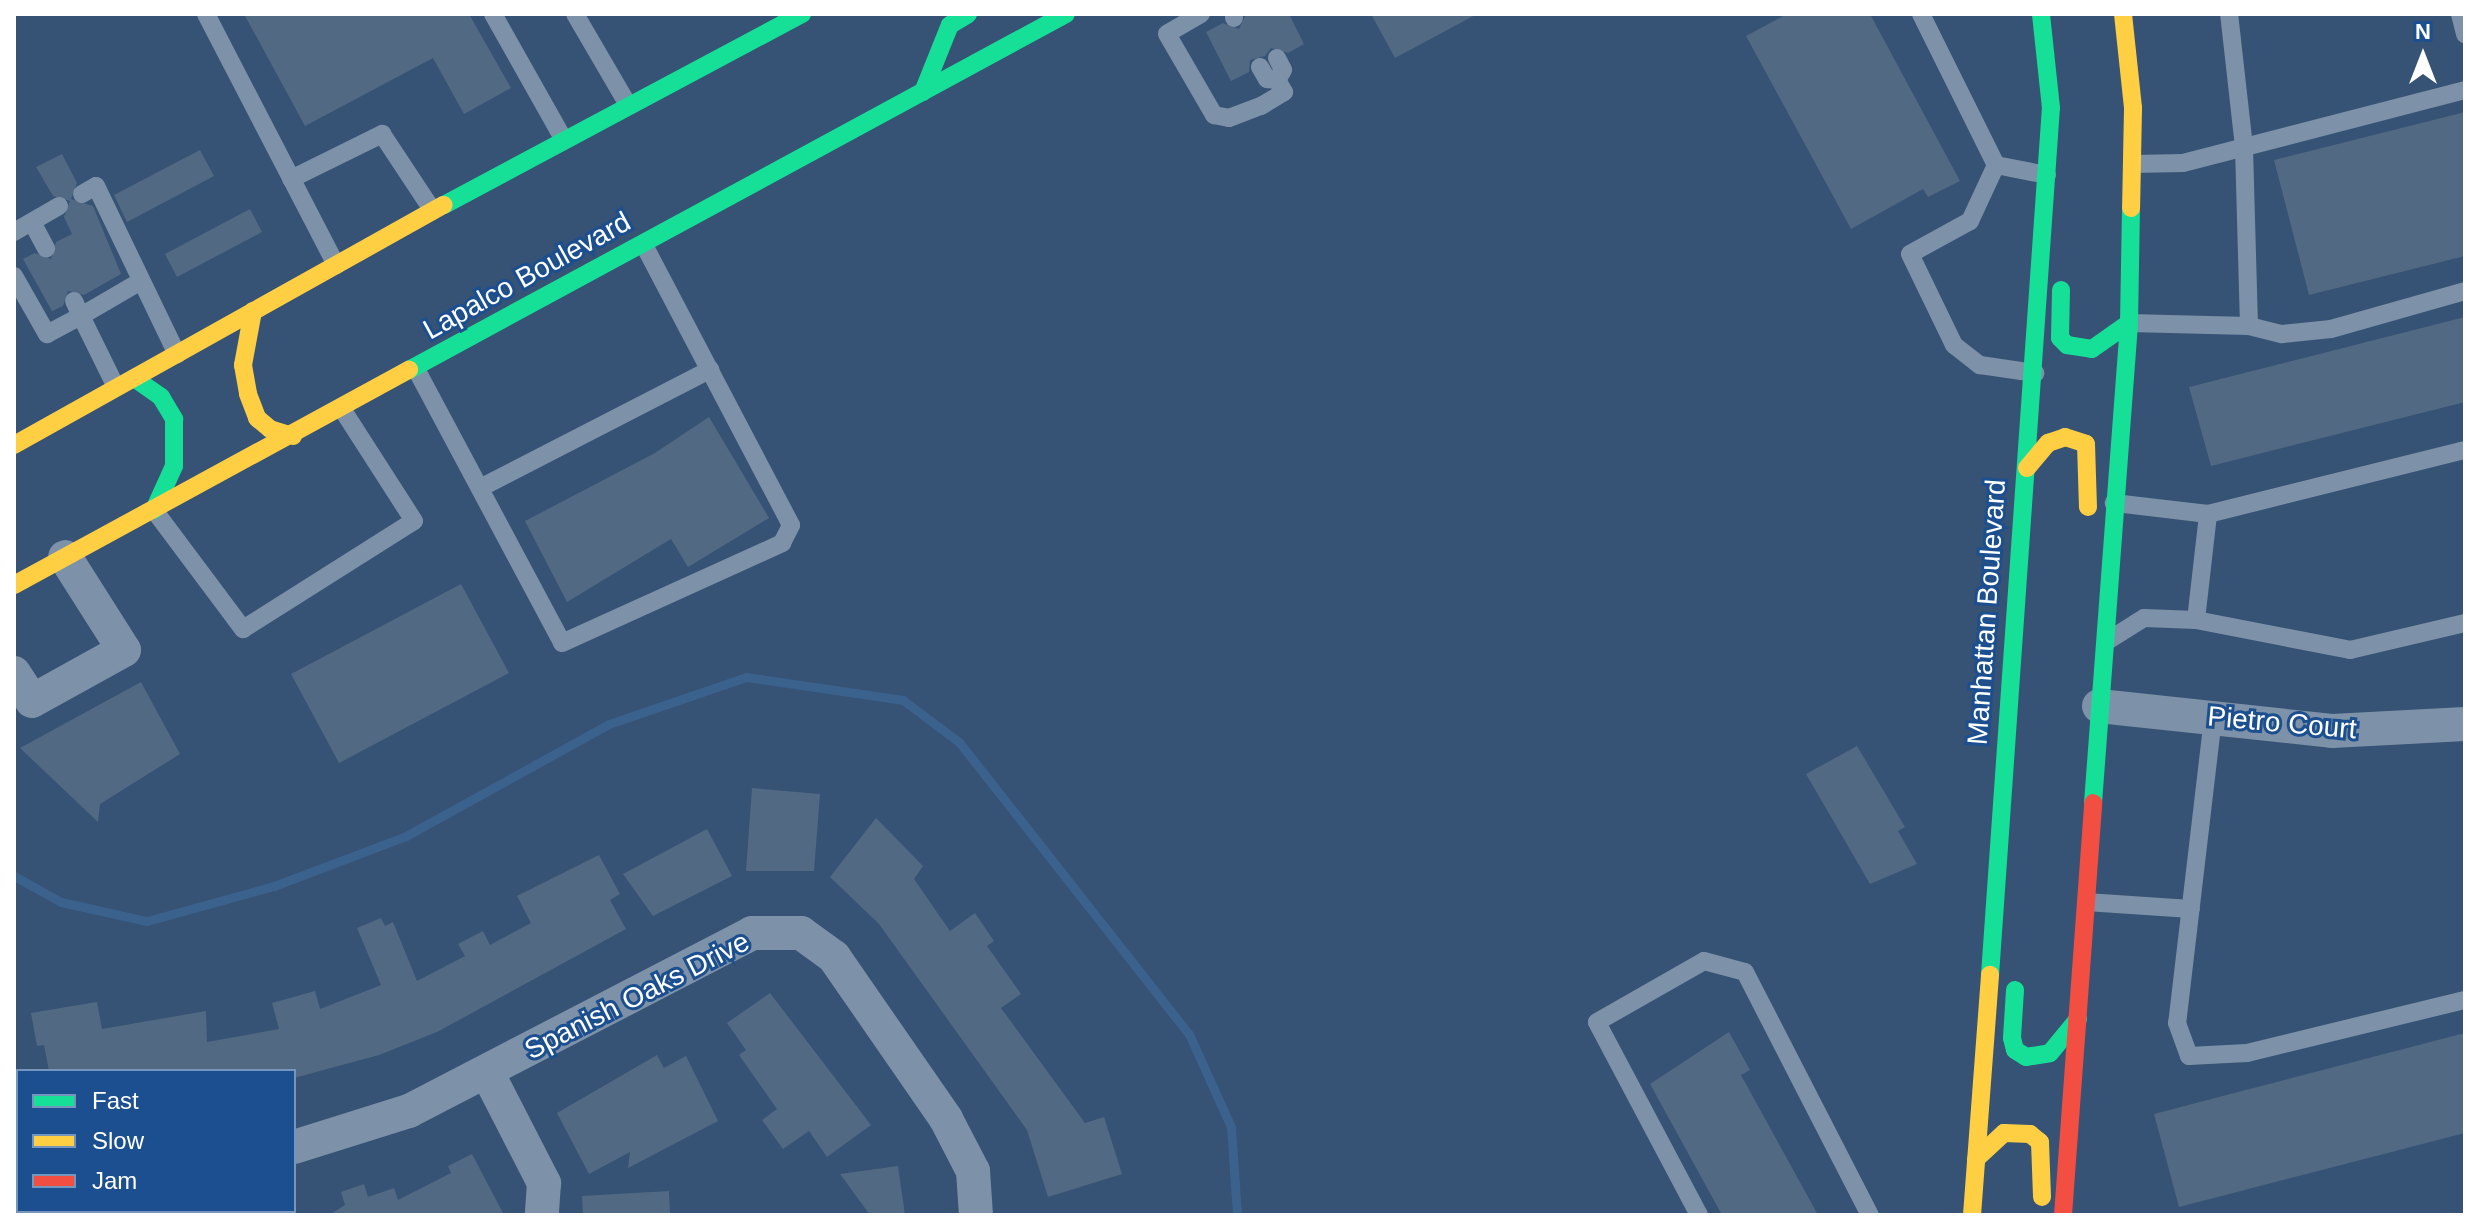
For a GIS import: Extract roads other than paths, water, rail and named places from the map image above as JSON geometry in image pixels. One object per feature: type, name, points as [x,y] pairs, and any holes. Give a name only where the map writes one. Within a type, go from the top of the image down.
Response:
[{"type":"street","points":[[14,445],[563,138],[802,14]]},
{"type":"street","points":[[923,92],[950,25],[968,14]]},
{"type":"street","name":"Lapalco Boulevard","points":[[14,585],[1066,14]]},
{"type":"street","name":"Manhattan Boulevard","points":[[1972,1215],[2035,373],[2051,108],[2041,14]]},
{"type":"street","points":[[2063,1215],[2129,323],[2133,164],[2123,14]]},
{"type":"street","points":[[2051,108],[2070,146]]},
{"type":"street","points":[[2062,272],[2058,324],[2060,338],[2067,345],[2092,349],[2129,323]]},
{"type":"street","points":[[253,311],[243,365],[248,394],[257,418],[270,429],[293,436]]},
{"type":"street","points":[[134,378],[161,397],[174,419],[174,466],[154,510]]},
{"type":"street","points":[[2027,468],[2048,443],[2065,437],[2086,444],[2088,521]]},
{"type":"street","points":[[14,673],[32,701],[124,650],[65,557]]},
{"type":"street","points":[[2084,614],[2103,644]]},
{"type":"street","name":"Pietro Court","points":[[2099,706],[2332,731],[2465,724]]},
{"type":"street","points":[[1999,824],[2016,864]]},
{"type":"street","name":"Spanish Oaks Drive","points":[[296,1146],[409,1111],[488,1074],[752,933],[801,933],[834,957],[946,1119],[973,1171],[976,1215]]},
{"type":"street","points":[[2016,965],[2015,1050],[2026,1057],[2050,1053],[2078,1019]]},
{"type":"street","points":[[488,1074],[544,1183],[542,1215]]},
{"type":"street","points":[[1976,1159],[2004,1133],[2018,1131],[2040,1142],[2041,1215]]},
{"type":"lane","points":[[206,14],[336,265]]},
{"type":"lane","points":[[493,14],[563,138]]},
{"type":"lane","points":[[575,14],[627,103]]},
{"type":"lane","points":[[1201,14],[1167,34],[1214,115],[1229,118],[1261,106],[1284,92],[1277,80]]},
{"type":"lane","points":[[1921,14],[1996,165]]},
{"type":"lane","points":[[2229,14],[2244,147],[2249,326]]},
{"type":"lane","points":[[2460,14],[2465,34]]},
{"type":"lane","points":[[1277,58],[1283,70],[1277,80]]},
{"type":"lane","points":[[1260,67],[1267,79],[1277,80]]},
{"type":"lane","points":[[2133,164],[2183,163],[2465,90]]},
{"type":"lane","points":[[291,179],[382,134],[433,211]]},
{"type":"lane","points":[[1996,165],[2047,175]]},
{"type":"lane","points":[[1996,165],[1970,221],[1910,254],[1954,345],[1980,365],[2035,373]]},
{"type":"lane","points":[[82,194],[96,186],[177,354]]},
{"type":"lane","points":[[14,232],[59,206]]},
{"type":"lane","points":[[32,222],[46,248]]},
{"type":"lane","points":[[416,369],[562,643],[782,543],[791,525],[644,245]]},
{"type":"lane","points":[[14,276],[47,334],[78,308],[141,281]]},
{"type":"lane","points":[[2129,323],[2249,326],[2282,334],[2331,329],[2465,291]]},
{"type":"lane","points":[[78,308],[116,387]]},
{"type":"lane","points":[[480,488],[710,370]]},
{"type":"lane","points":[[154,510],[243,629],[414,521],[342,409]]},
{"type":"lane","points":[[2114,503],[2208,514],[2465,450]]},
{"type":"lane","points":[[2196,620],[2208,514]]},
{"type":"lane","points":[[2103,644],[2144,618],[2196,620],[2350,650],[2465,623]]},
{"type":"lane","points":[[2213,718],[2177,1023],[2189,1056],[2247,1053],[2465,1000]]},
{"type":"lane","points":[[2086,902],[2191,909]]},
{"type":"lane","points":[[1699,1215],[1597,1022],[1704,961],[1745,972],[1870,1215]]},
{"type":"waterway","points":[[14,876],[61,902],[147,921],[274,886],[406,836],[609,724],[746,677],[903,700],[959,742],[1189,1034],[1231,1127],[1237,1215]]}]
